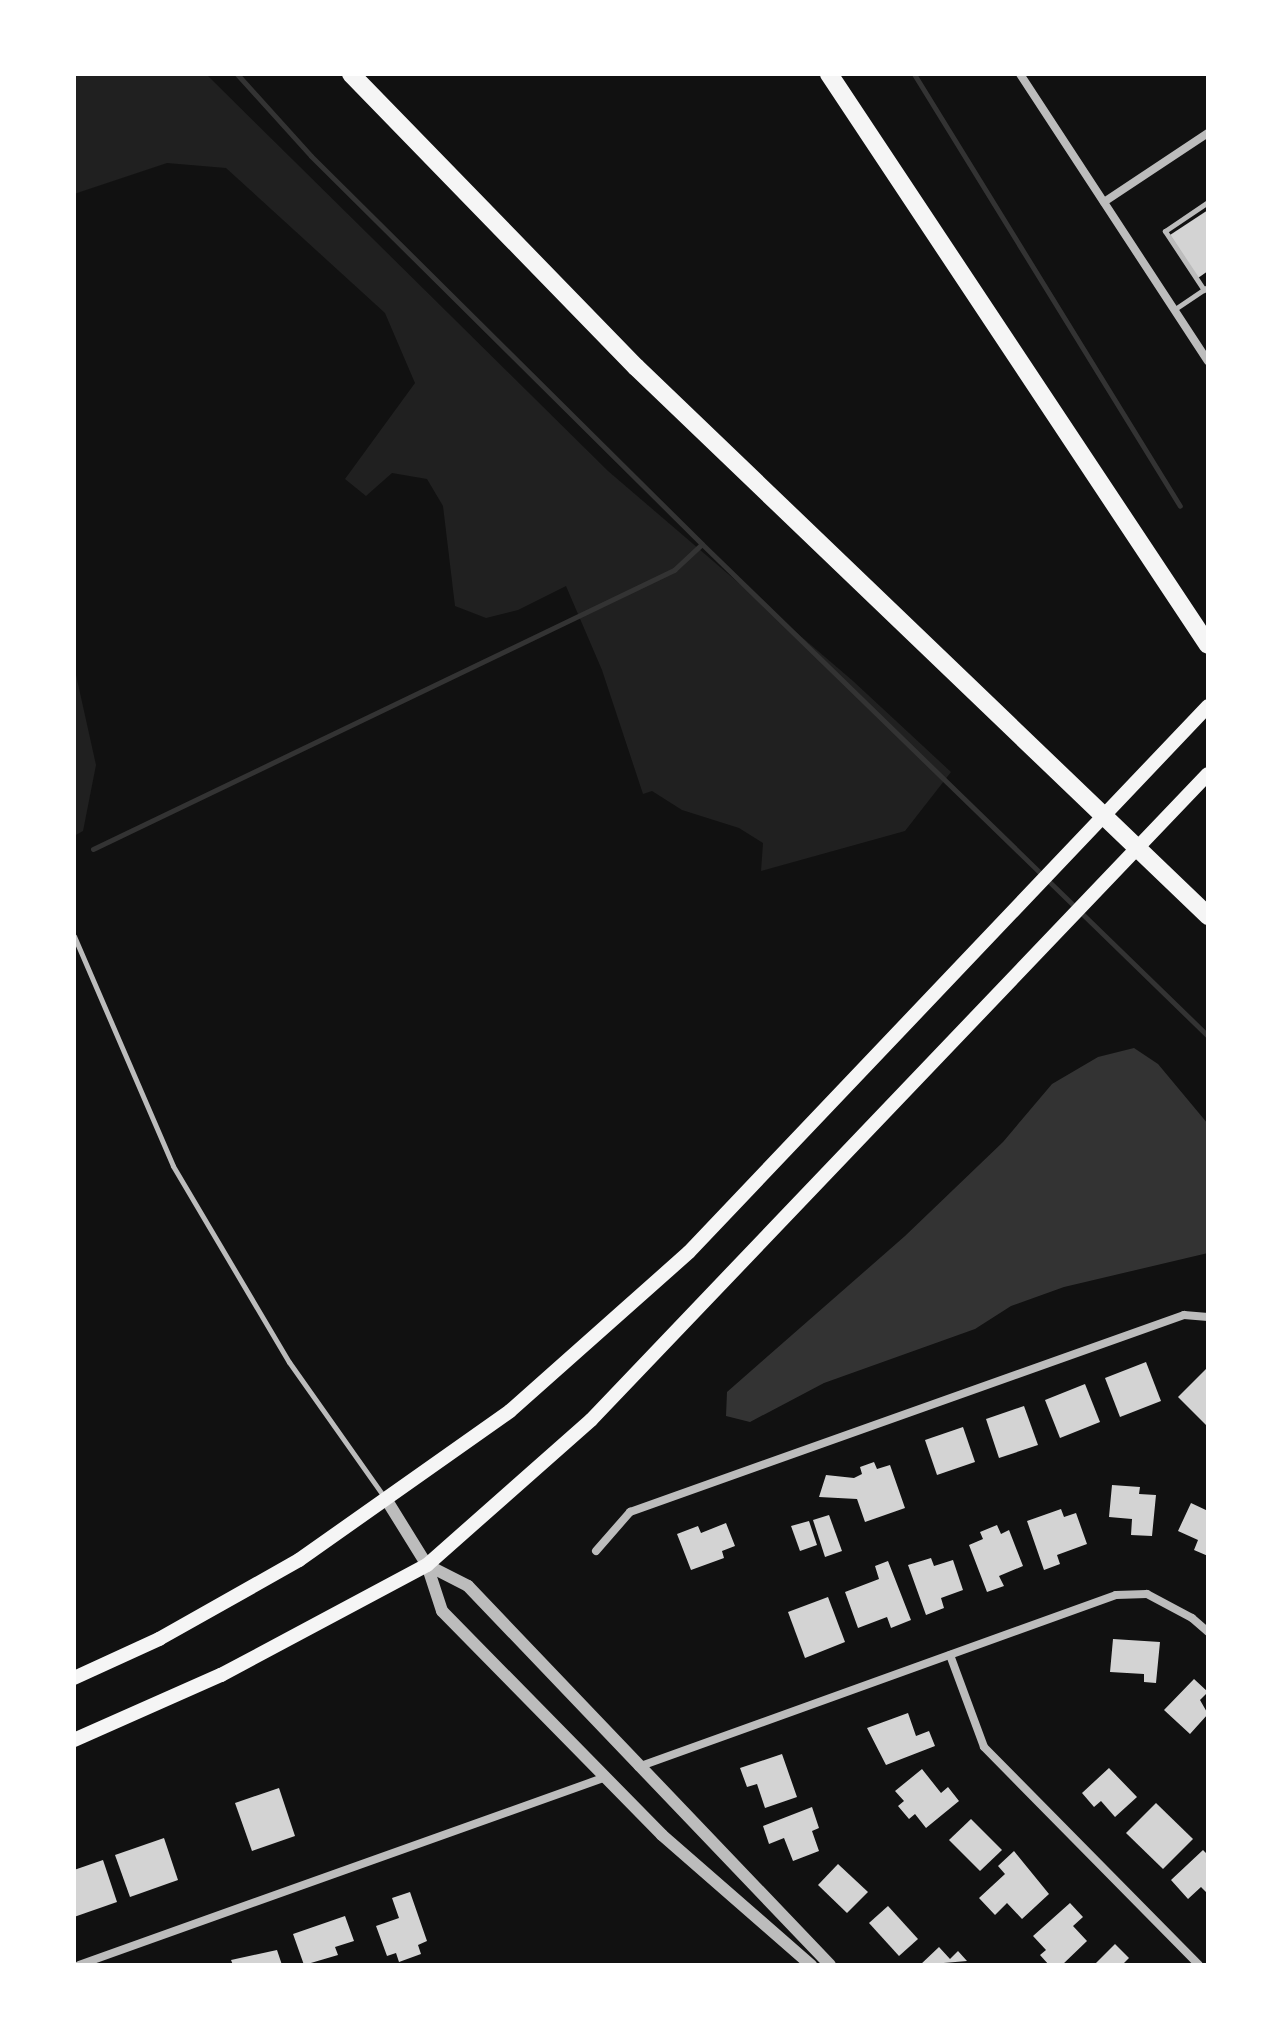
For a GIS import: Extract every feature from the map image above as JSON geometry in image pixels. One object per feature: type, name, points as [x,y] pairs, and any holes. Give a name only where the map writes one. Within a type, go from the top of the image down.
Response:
[{"type":"highway","points":[[829,74],[1208,645]]},
{"type":"highway","points":[[354,76],[636,367],[1208,916]]},
{"type":"main road","points":[[74,1678],[159,1639],[299,1560],[510,1411],[689,1252],[1208,706]]},
{"type":"main road","points":[[74,1740],[221,1675],[427,1565],[591,1420],[1208,774]]},
{"type":"street","points":[[1020,74],[1208,361]]},
{"type":"street","points":[[1104,202],[1207,135]]},
{"type":"street","points":[[596,1551],[630,1512],[1184,1315],[1208,1317]]},
{"type":"street","points":[[386,1499],[427,1565],[442,1611],[603,1778],[811,1965]]},
{"type":"street","points":[[427,1565],[468,1586],[637,1767],[830,1965]]},
{"type":"street","points":[[637,1767],[1116,1595],[1147,1594],[1192,1618],[1208,1632]]},
{"type":"street","points":[[950,1655],[984,1747],[1199,1965]]},
{"type":"street","points":[[79,1965],[603,1778]]},
{"type":"lane","points":[[1175,309],[1206,289],[1165,231],[1208,202]]},
{"type":"lane","points":[[74,936],[173,1166],[289,1362],[386,1499]]},
{"type":"shaded area","points":[[74,74],[206,74],[608,471],[853,681],[951,772],[905,831],[761,871],[763,843],[739,828],[682,810],[652,791],[643,794],[602,670],[566,586],[518,610],[486,618],[455,606],[443,506],[427,479],[392,473],[366,496],[345,479],[415,383],[385,313],[226,168],[167,163],[74,194]]},
{"type":"shaded area","points":[[74,666],[96,765],[83,831],[74,836]]},
{"type":"shaded area","points":[[1134,1048],[1158,1064],[1208,1124],[1208,1253],[1064,1287],[1011,1306],[975,1329],[824,1383],[750,1422],[726,1416],[727,1392],[905,1236],[1003,1142],[1052,1084],[1098,1057]]},
{"type":"building","points":[[1208,210],[1208,271],[1198,278],[1170,235]]},
{"type":"building","points":[[1146,1362],[1161,1401],[1120,1417],[1105,1378]]},
{"type":"building","points":[[1208,1367],[1208,1427],[1178,1397]]},
{"type":"building","points":[[1085,1384],[1100,1422],[1060,1438],[1045,1400]]},
{"type":"building","points":[[1024,1406],[1038,1445],[999,1458],[986,1419]]},
{"type":"building","points":[[963,1427],[975,1462],[937,1475],[925,1440]]},
{"type":"building","points":[[874,1462],[877,1469],[890,1465],[905,1508],[865,1522],[857,1499],[819,1497],[826,1475],[854,1478],[862,1474],[860,1467]]},
{"type":"building","points":[[1112,1485],[1140,1487],[1139,1494],[1156,1495],[1152,1536],[1131,1535],[1132,1519],[1109,1517]]},
{"type":"building","points":[[1191,1503],[1208,1511],[1208,1556],[1194,1550],[1198,1540],[1178,1531]]},
{"type":"building","points":[[1061,1509],[1064,1517],[1076,1513],[1087,1544],[1057,1555],[1060,1564],[1044,1570],[1027,1521]]},
{"type":"building","points":[[829,1515],[842,1551],[825,1557],[813,1520]]},
{"type":"building","points":[[809,1521],[817,1545],[800,1551],[791,1526]]},
{"type":"building","points":[[726,1523],[735,1546],[722,1551],[724,1558],[691,1570],[677,1534],[698,1526],[701,1533]]},
{"type":"building","points":[[997,1525],[1001,1534],[1009,1530],[1023,1566],[999,1576],[1004,1586],[987,1592],[969,1545],[983,1539],[980,1532]]},
{"type":"building","points":[[931,1558],[934,1566],[953,1560],[963,1590],[941,1598],[944,1608],[926,1615],[908,1565]]},
{"type":"building","points":[[888,1561],[911,1620],[891,1628],[887,1617],[858,1628],[845,1592],[879,1579],[875,1566]]},
{"type":"building","points":[[828,1597],[845,1642],[805,1658],[788,1612]]},
{"type":"building","points":[[1113,1639],[1160,1642],[1156,1683],[1144,1682],[1144,1674],[1110,1672]]},
{"type":"building","points":[[1194,1679],[1208,1692],[1200,1700],[1208,1714],[1190,1734],[1164,1710]]},
{"type":"building","points":[[908,1713],[916,1736],[929,1731],[935,1746],[886,1765],[867,1728]]},
{"type":"building","points":[[782,1754],[797,1797],[765,1808],[757,1784],[747,1787],[740,1768]]},
{"type":"building","points":[[1109,1768],[1137,1797],[1115,1817],[1101,1801],[1094,1807],[1082,1793]]},
{"type":"building","points":[[922,1769],[941,1793],[948,1787],[959,1801],[926,1828],[915,1814],[909,1819],[898,1806],[904,1801],[895,1791]]},
{"type":"building","points":[[279,1788],[295,1836],[252,1851],[235,1803]]},
{"type":"building","points":[[1156,1803],[1193,1839],[1163,1869],[1126,1833]]},
{"type":"building","points":[[812,1807],[819,1828],[812,1831],[819,1851],[793,1861],[784,1838],[769,1844],[763,1826]]},
{"type":"building","points":[[971,1819],[1002,1850],[980,1871],[949,1840]]},
{"type":"building","points":[[164,1838],[178,1880],[130,1897],[115,1855]]},
{"type":"building","points":[[1203,1850],[1208,1855],[1208,1894],[1201,1887],[1188,1899],[1171,1880]]},
{"type":"building","points":[[1014,1851],[1049,1894],[1022,1919],[1007,1903],[995,1915],[979,1898],[1005,1874],[998,1866]]},
{"type":"building","points":[[103,1860],[117,1902],[74,1917],[74,1870]]},
{"type":"building","points":[[838,1864],[868,1892],[847,1913],[818,1885]]},
{"type":"building","points":[[410,1892],[427,1941],[418,1945],[421,1954],[399,1962],[396,1953],[387,1956],[376,1926],[399,1918],[392,1898]]},
{"type":"building","points":[[1070,1903],[1083,1917],[1073,1926],[1087,1941],[1062,1965],[1049,1965],[1040,1955],[1046,1950],[1033,1936]]},
{"type":"building","points":[[888,1906],[918,1939],[899,1956],[869,1923]]},
{"type":"building","points":[[345,1916],[354,1941],[335,1947],[338,1955],[304,1965],[293,1934]]},
{"type":"building","points":[[1115,1944],[1129,1958],[1122,1965],[1094,1965]]},
{"type":"building","points":[[939,1947],[950,1959],[958,1951],[967,1961],[920,1965]]},
{"type":"building","points":[[277,1950],[282,1965],[233,1965],[231,1960]]},
{"type":"waterway","points":[[237,74],[311,156],[702,544],[1208,1036]]},
{"type":"waterway","points":[[914,74],[1180,506]]},
{"type":"waterway","points":[[93,849],[674,570],[702,544]]}]
